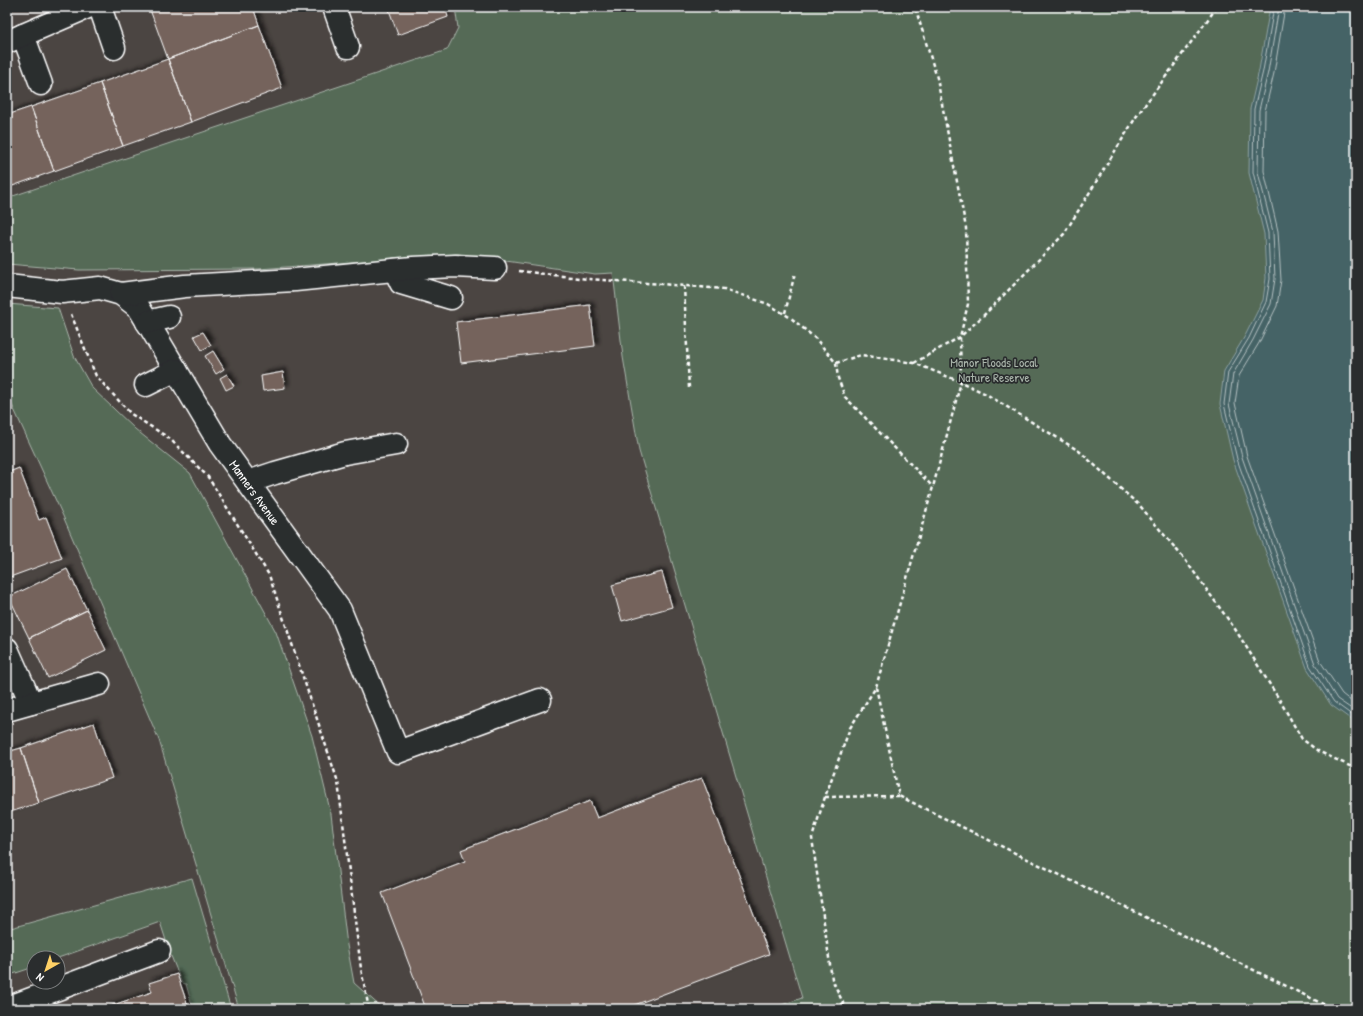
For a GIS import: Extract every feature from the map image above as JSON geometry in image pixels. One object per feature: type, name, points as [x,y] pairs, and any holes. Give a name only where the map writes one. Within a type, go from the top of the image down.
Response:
[{"type":"street","points":[[41,84],[15,38],[88,7]]},
{"type":"street","points":[[100,7],[114,48]]},
{"type":"street","points":[[334,7],[348,47]]},
{"type":"street","points":[[121,294],[185,286],[295,280],[395,270],[455,266],[494,268]]},
{"type":"street","points":[[395,270],[400,283],[451,298]]},
{"type":"street","name":"Manners Avenue","points":[[7,286],[62,292],[100,288],[121,294],[139,308],[220,444],[340,610],[398,752],[540,700]]},
{"type":"street","points":[[147,322],[170,317]]},
{"type":"street","points":[[146,385],[176,370]]},
{"type":"street","points":[[248,482],[345,453],[396,444]]},
{"type":"street","points":[[7,650],[31,703]]},
{"type":"street","points":[[7,710],[99,684]]},
{"type":"street","points":[[7,1008],[159,951]]},
{"type":"path","points":[[844,1009],[843,1003],[832,979],[812,838],[850,728],[876,687],[933,487],[961,382],[960,337],[968,304],[966,228],[937,78],[915,7]]},
{"type":"path","points":[[914,363],[960,337],[984,315],[1064,234],[1136,117],[1218,7]]},
{"type":"path","points":[[494,268],[588,279],[724,289],[768,304],[784,314],[816,339],[836,363],[838,378],[845,397],[933,487]]},
{"type":"path","points":[[784,314],[795,273]]},
{"type":"path","points":[[684,286],[689,388]]},
{"type":"path","points":[[62,292],[96,376],[131,414],[169,438],[208,477],[269,575],[338,782],[361,968],[369,1009]]},
{"type":"path","points":[[836,363],[860,355],[914,363],[986,394],[1079,451],[1141,506],[1186,560],[1235,629],[1302,739],[1318,751],[1356,769]]},
{"type":"path","points":[[876,687],[899,796]]},
{"type":"path","points":[[825,797],[899,796],[1333,1009]]},
{"type":"path","points":[[828,1009],[843,1003]]},
{"type":"shaded area","points":[[7,7],[455,7],[458,28],[447,50],[7,198]]},
{"type":"shaded area","points":[[458,254],[595,274],[613,273],[623,357],[639,451],[802,998],[770,1009],[7,1009],[7,264],[79,270],[258,269]]},
{"type":"green space","name":"Manor Floods Local Nature Reserve","points":[[455,7],[1356,7],[1356,1009],[770,1009],[802,998],[639,451],[623,357],[613,273],[595,274],[458,254],[258,269],[79,270],[7,264],[7,198],[447,50],[458,28]]},
{"type":"green space","points":[[7,304],[58,308],[74,356],[92,388],[135,429],[190,473],[276,632],[312,736],[331,814],[347,945],[354,983],[383,1009],[239,1009],[159,740],[63,516],[7,394]]},
{"type":"green space","points":[[192,878],[231,1009],[193,1009],[186,984],[182,983],[160,922],[66,955],[66,950],[26,950],[26,970],[7,976],[7,929]]},
{"type":"water","points":[[1270,7],[1356,7],[1356,723],[1331,705],[1307,668],[1233,460],[1220,404],[1224,371],[1245,336],[1263,300],[1266,278],[1264,234],[1249,173],[1250,109],[1259,70]]},
{"type":"building","points":[[149,7],[253,7],[259,25],[168,59]]},
{"type":"building","points":[[388,7],[445,7],[448,17],[398,35]]},
{"type":"building","points":[[259,25],[282,88],[191,122],[168,59]]},
{"type":"building","points":[[168,59],[191,122],[123,146],[100,83]]},
{"type":"building","points":[[100,83],[123,146],[54,171],[31,107]]},
{"type":"building","points":[[31,107],[54,171],[7,188],[7,115]]},
{"type":"building","points":[[590,305],[595,346],[461,363],[456,322]]},
{"type":"building","points":[[203,332],[211,345],[202,350],[194,336]]},
{"type":"building","points":[[213,351],[224,369],[216,374],[205,356]]},
{"type":"building","points":[[283,372],[285,388],[263,391],[261,376]]},
{"type":"building","points":[[227,374],[234,386],[226,390],[220,378]]},
{"type":"building","points":[[19,468],[39,520],[46,517],[62,558],[10,577],[7,569],[7,473]]},
{"type":"building","points":[[67,569],[87,610],[29,638],[9,597]]},
{"type":"building","points":[[662,572],[672,607],[622,621],[612,585]]},
{"type":"building","points":[[87,610],[106,650],[48,678],[29,638]]},
{"type":"building","points":[[94,723],[112,778],[39,803],[21,748]]},
{"type":"building","points":[[21,748],[39,803],[7,813],[7,752]]},
{"type":"building","points":[[702,778],[769,954],[624,1009],[426,1009],[382,893],[465,861],[461,850],[590,801],[597,818]]},
{"type":"building","points":[[177,974],[189,1009],[101,1009],[152,992],[149,983]]}]
